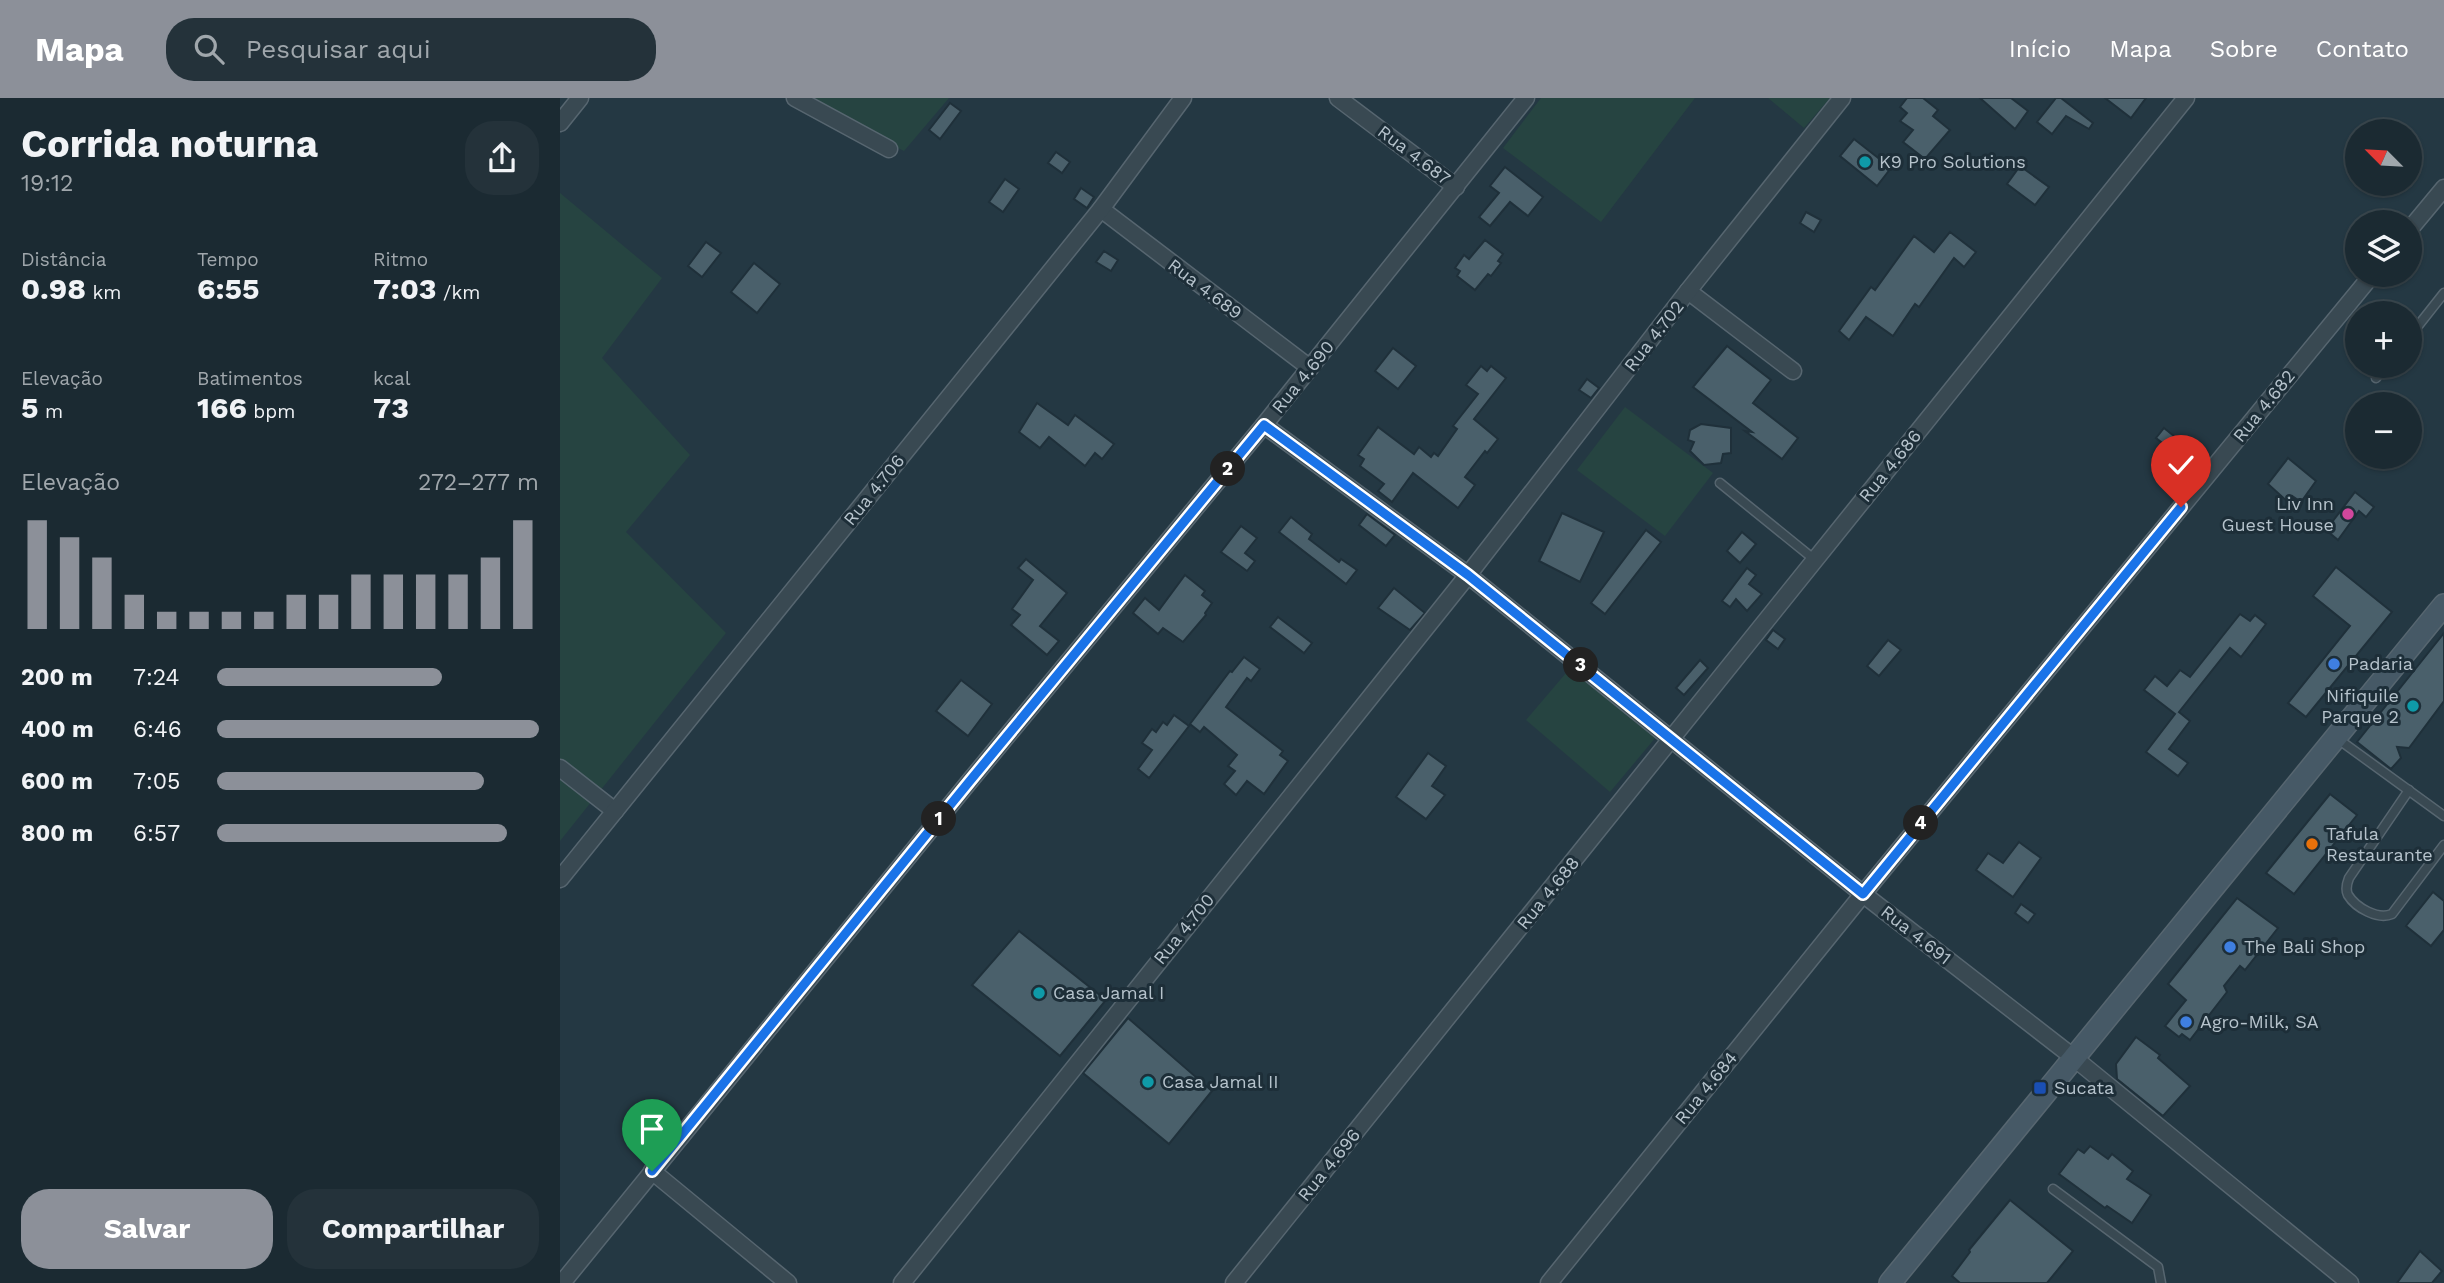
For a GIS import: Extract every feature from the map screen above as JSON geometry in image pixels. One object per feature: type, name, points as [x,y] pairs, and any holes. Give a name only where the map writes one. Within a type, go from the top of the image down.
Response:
[{"type":"main road","points":[[1890,1283],[2444,605]]},
{"type":"street","points":[[560,122],[579,98]]},
{"type":"street","points":[[795,98],[889,149]]},
{"type":"street","name":"Rua 4.706","points":[[560,879],[1101,209],[1184,98]]},
{"type":"street","name":"Rua 4.687","points":[[1338,98],[1456,187]]},
{"type":"street","name":"Rua 4.690","points":[[562,1283],[969,782],[1264,425],[1526,98]]},
{"type":"street","name":"Rua 4.702","points":[[1468,575],[1688,291],[1842,98]]},
{"type":"street","name":"Rua 4.686","points":[[1672,738],[2186,98]]},
{"type":"street","points":[[2422,215],[2444,188]]},
{"type":"street","name":"Rua 4.689","points":[[1101,209],[1310,368]]},
{"type":"street","name":"Rua 4.682","points":[[1863,894],[2362,287]]},
{"type":"street","points":[[1688,291],[1793,371]]},
{"type":"street","name":"Rua 4.691","points":[[1264,425],[1468,575],[1863,894],[2073,1057],[2350,1283]]},
{"type":"street","name":"Rua 4.700","points":[[902,1283],[1468,575]]},
{"type":"street","name":"Rua 4.688","points":[[1424,1048],[1672,738]]},
{"type":"street","points":[[560,768],[615,811]]},
{"type":"street","name":"Rua 4.684","points":[[1549,1283],[1863,894]]},
{"type":"street","name":"Rua 4.696","points":[[1234,1283],[1424,1048]]},
{"type":"street","points":[[652,1171],[788,1283]]},
{"type":"lane","points":[[2422,321],[2444,293]]},
{"type":"lane","points":[[1720,483],[1815,559]]},
{"type":"lane","points":[[2336,737],[2444,816]]},
{"type":"lane","points":[[2409,790],[2348,878],[2346,888],[2349,896],[2375,916],[2384,918],[2392,914],[2444,845]]},
{"type":"lane","points":[[2053,1189],[2158,1267],[2161,1283]]},
{"type":"green space","points":[[800,98],[949,98],[904,151]]},
{"type":"green space","points":[[1541,98],[1695,98],[1601,222],[1503,148]]},
{"type":"green space","points":[[1768,98],[1830,98],[1804,128]]},
{"type":"green space","points":[[560,193],[662,278],[602,358],[690,455],[626,532],[726,633],[560,841]]},
{"type":"green space","points":[[1625,407],[1713,473],[1665,536],[1577,470]]},
{"type":"green space","points":[[1572,666],[1656,737],[1610,792],[1526,720]]},
{"type":"building","points":[[1907,98],[1923,98],[1938,110],[1933,116],[1950,130],[1925,159],[1903,142],[1913,130],[1900,121],[1907,113],[1900,107]]},
{"type":"building","points":[[1980,98],[2011,98],[2028,111],[2015,129]]},
{"type":"building","points":[[2056,98],[2061,98],[2093,123],[2089,129],[2066,116],[2052,134],[2037,122]]},
{"type":"building","points":[[2105,98],[2146,98],[2131,118]]},
{"type":"building","points":[[950,103],[961,111],[940,139],[929,130]]},
{"type":"building","name":"K9 Pro Solutions","points":[[1854,139],[1891,168],[1877,186],[1840,156]]},
{"type":"building","points":[[1056,152],[1070,162],[1062,173],[1048,163]]},
{"type":"building","points":[[2020,166],[2049,187],[2035,205],[2007,184]]},
{"type":"building","points":[[1505,167],[1543,197],[1528,216],[1510,202],[1490,226],[1479,217],[1499,193],[1490,186]]},
{"type":"building","points":[[1005,179],[1019,189],[1003,212],[989,202]]},
{"type":"building","points":[[1081,188],[1094,197],[1087,208],[1074,199]]},
{"type":"building","points":[[1806,212],[1821,220],[1814,232],[1800,223]]},
{"type":"building","points":[[1950,232],[1976,252],[1964,267],[1954,258],[1919,307],[1915,304],[1893,336],[1866,317],[1849,340],[1839,331],[1871,287],[1875,290],[1914,236],[1934,252]]},
{"type":"building","points":[[1485,240],[1503,254],[1498,261],[1501,263],[1491,276],[1488,274],[1475,290],[1457,276],[1460,271],[1455,268],[1464,255],[1469,259]]},
{"type":"building","points":[[706,242],[721,253],[702,277],[688,266]]},
{"type":"building","points":[[1104,251],[1118,260],[1111,271],[1096,262]]},
{"type":"building","points":[[754,263],[780,284],[757,313],[731,292]]},
{"type":"building","points":[[1727,346],[1771,380],[1753,403],[1798,438],[1782,459],[1745,431],[1752,432],[1693,387]]},
{"type":"building","points":[[1393,348],[1416,366],[1398,389],[1375,371]]},
{"type":"building","points":[[1481,366],[1487,371],[1491,366],[1506,378],[1474,419],[1498,439],[1465,477],[1475,485],[1458,508],[1413,473],[1392,502],[1378,491],[1384,484],[1360,466],[1364,459],[1358,455],[1378,427],[1414,454],[1419,447],[1431,457],[1434,453],[1438,456],[1457,429],[1453,426],[1478,394],[1466,385]]},
{"type":"building","points":[[1587,379],[1599,388],[1591,398],[1579,390]]},
{"type":"building","points":[[1037,403],[1068,425],[1075,415],[1114,444],[1102,459],[1095,453],[1085,466],[1049,437],[1040,448],[1019,432]]},
{"type":"building","points":[[1701,424],[1731,428],[1731,453],[1723,454],[1721,463],[1704,465],[1690,451],[1694,442],[1688,440],[1690,430]]},
{"type":"building","points":[[2164,428],[2201,458],[2194,468],[2156,438]]},
{"type":"building","points":[[2288,458],[2316,481],[2301,502],[2292,496],[2288,502],[2268,484]]},
{"type":"building","name":"Liv Inn Guest House","points":[[2355,492],[2374,507],[2366,517],[2359,511],[2338,540],[2326,530]]},
{"type":"building","points":[[1562,513],[1604,532],[1580,582],[1539,561]]},
{"type":"building","points":[[1367,514],[1395,535],[1386,546],[1359,525]]},
{"type":"building","points":[[1291,517],[1312,534],[1309,539],[1339,562],[1341,559],[1357,570],[1346,584],[1279,532]]},
{"type":"building","points":[[1241,526],[1257,538],[1245,553],[1255,561],[1247,571],[1221,552]]},
{"type":"building","points":[[1646,530],[1661,542],[1605,614],[1591,603]]},
{"type":"building","points":[[1742,532],[1756,544],[1740,563],[1727,551]]},
{"type":"building","points":[[1026,559],[1067,593],[1040,626],[1059,641],[1047,655],[1011,625],[1020,615],[1012,609],[1033,580],[1018,568]]},
{"type":"building","name":"Padaria","points":[[2336,567],[2392,612],[2306,717],[2288,703],[2350,626],[2313,596]]},
{"type":"building","points":[[1747,568],[1756,575],[1749,584],[1762,594],[1747,611],[1736,599],[1730,607],[1722,601]]},
{"type":"building","points":[[1185,575],[1205,591],[1202,595],[1212,603],[1206,615],[1183,642],[1163,628],[1158,634],[1133,613],[1145,598],[1159,610]]},
{"type":"building","points":[[1394,588],[1425,613],[1410,630],[1378,608]]},
{"type":"building","points":[[2240,614],[2250,621],[2255,615],[2266,624],[2241,657],[2230,648],[2179,712],[2190,721],[2169,749],[2188,763],[2178,776],[2146,752],[2175,714],[2144,690],[2155,676],[2167,686],[2180,670],[2190,677]]},
{"type":"building","points":[[1278,617],[1312,643],[1304,653],[1270,627]]},
{"type":"building","points":[[1773,630],[1785,639],[1778,649],[1766,640]]},
{"type":"building","name":"Nifiquile Parque 2","points":[[2444,633],[2444,701],[2409,748],[2397,747],[2401,758],[2391,769],[2357,742]]},
{"type":"building","points":[[1888,640],[1901,650],[1879,676],[1867,666]]},
{"type":"building","points":[[1244,657],[1260,669],[1251,681],[1247,678],[1226,707],[1283,751],[1280,755],[1288,761],[1264,794],[1247,781],[1236,795],[1224,784],[1235,771],[1228,766],[1237,755],[1204,727],[1200,732],[1190,724],[1230,671],[1232,672]]},
{"type":"building","points":[[1700,660],[1708,668],[1684,695],[1676,688]]},
{"type":"building","points":[[961,680],[992,704],[968,736],[936,711]]},
{"type":"building","points":[[1174,715],[1189,726],[1149,778],[1138,769],[1152,750],[1142,743],[1152,729],[1156,732],[1163,722],[1167,725]]},
{"type":"building","points":[[1428,753],[1446,766],[1432,786],[1445,795],[1426,819],[1396,797]]},
{"type":"building","name":"Tafula Restaurante","points":[[2330,794],[2357,815],[2294,894],[2266,873]]},
{"type":"building","points":[[2019,842],[2041,858],[2013,897],[1976,870],[1988,853],[2003,863]]},
{"type":"building","points":[[2433,892],[2444,901],[2444,930],[2431,946],[2406,926]]},
{"type":"building","name":"The Bali Shop","points":[[2237,898],[2278,928],[2245,970],[2240,966],[2224,986],[2227,992],[2190,1040],[2182,1034],[2179,1037],[2165,1026],[2186,1000],[2168,984]]},
{"type":"building","points":[[2021,904],[2035,914],[2028,923],[2015,913]]},
{"type":"building","name":"Casa Jamal I","points":[[1019,931],[1106,1000],[1060,1056],[972,985]]},
{"type":"building","name":"Casa Jamal II","points":[[1128,1018],[1212,1091],[1169,1144],[1083,1073]]},
{"type":"building","points":[[2136,1037],[2160,1055],[2158,1058],[2190,1086],[2163,1116],[2117,1079],[2116,1064]]},
{"type":"building","points":[[2090,1146],[2108,1159],[2112,1154],[2133,1171],[2127,1179],[2151,1195],[2132,1223],[2107,1206],[2105,1208],[2059,1174],[2078,1149],[2084,1153]]},
{"type":"building","points":[[2010,1200],[2073,1251],[2047,1283],[1960,1283],[1952,1276],[1969,1250]]},
{"type":"building","points":[[2420,1251],[2442,1271],[2432,1283],[2397,1283]]},
{"type":"place","name":"K9 Pro Solutions","points":[[1865,162]]},
{"type":"place","name":"Liv Inn Guest House","points":[[2348,514]]},
{"type":"place","name":"Padaria","points":[[2334,664]]},
{"type":"place","name":"Nifiquile Parque 2","points":[[2413,706]]},
{"type":"place","name":"Tafula Restaurante","points":[[2312,844]]},
{"type":"place","name":"The Bali Shop","points":[[2230,947]]},
{"type":"place","name":"Casa Jamal I","points":[[1039,993]]},
{"type":"place","name":"Agro-Milk, SA","points":[[2186,1022]]},
{"type":"place","name":"Casa Jamal II","points":[[1148,1082]]},
{"type":"place","name":"Sucata","points":[[2040,1088]]},
{"type":"route","points":[[652,1171],[1264,425],[1468,575],[1863,894],[2181,507]]}]
